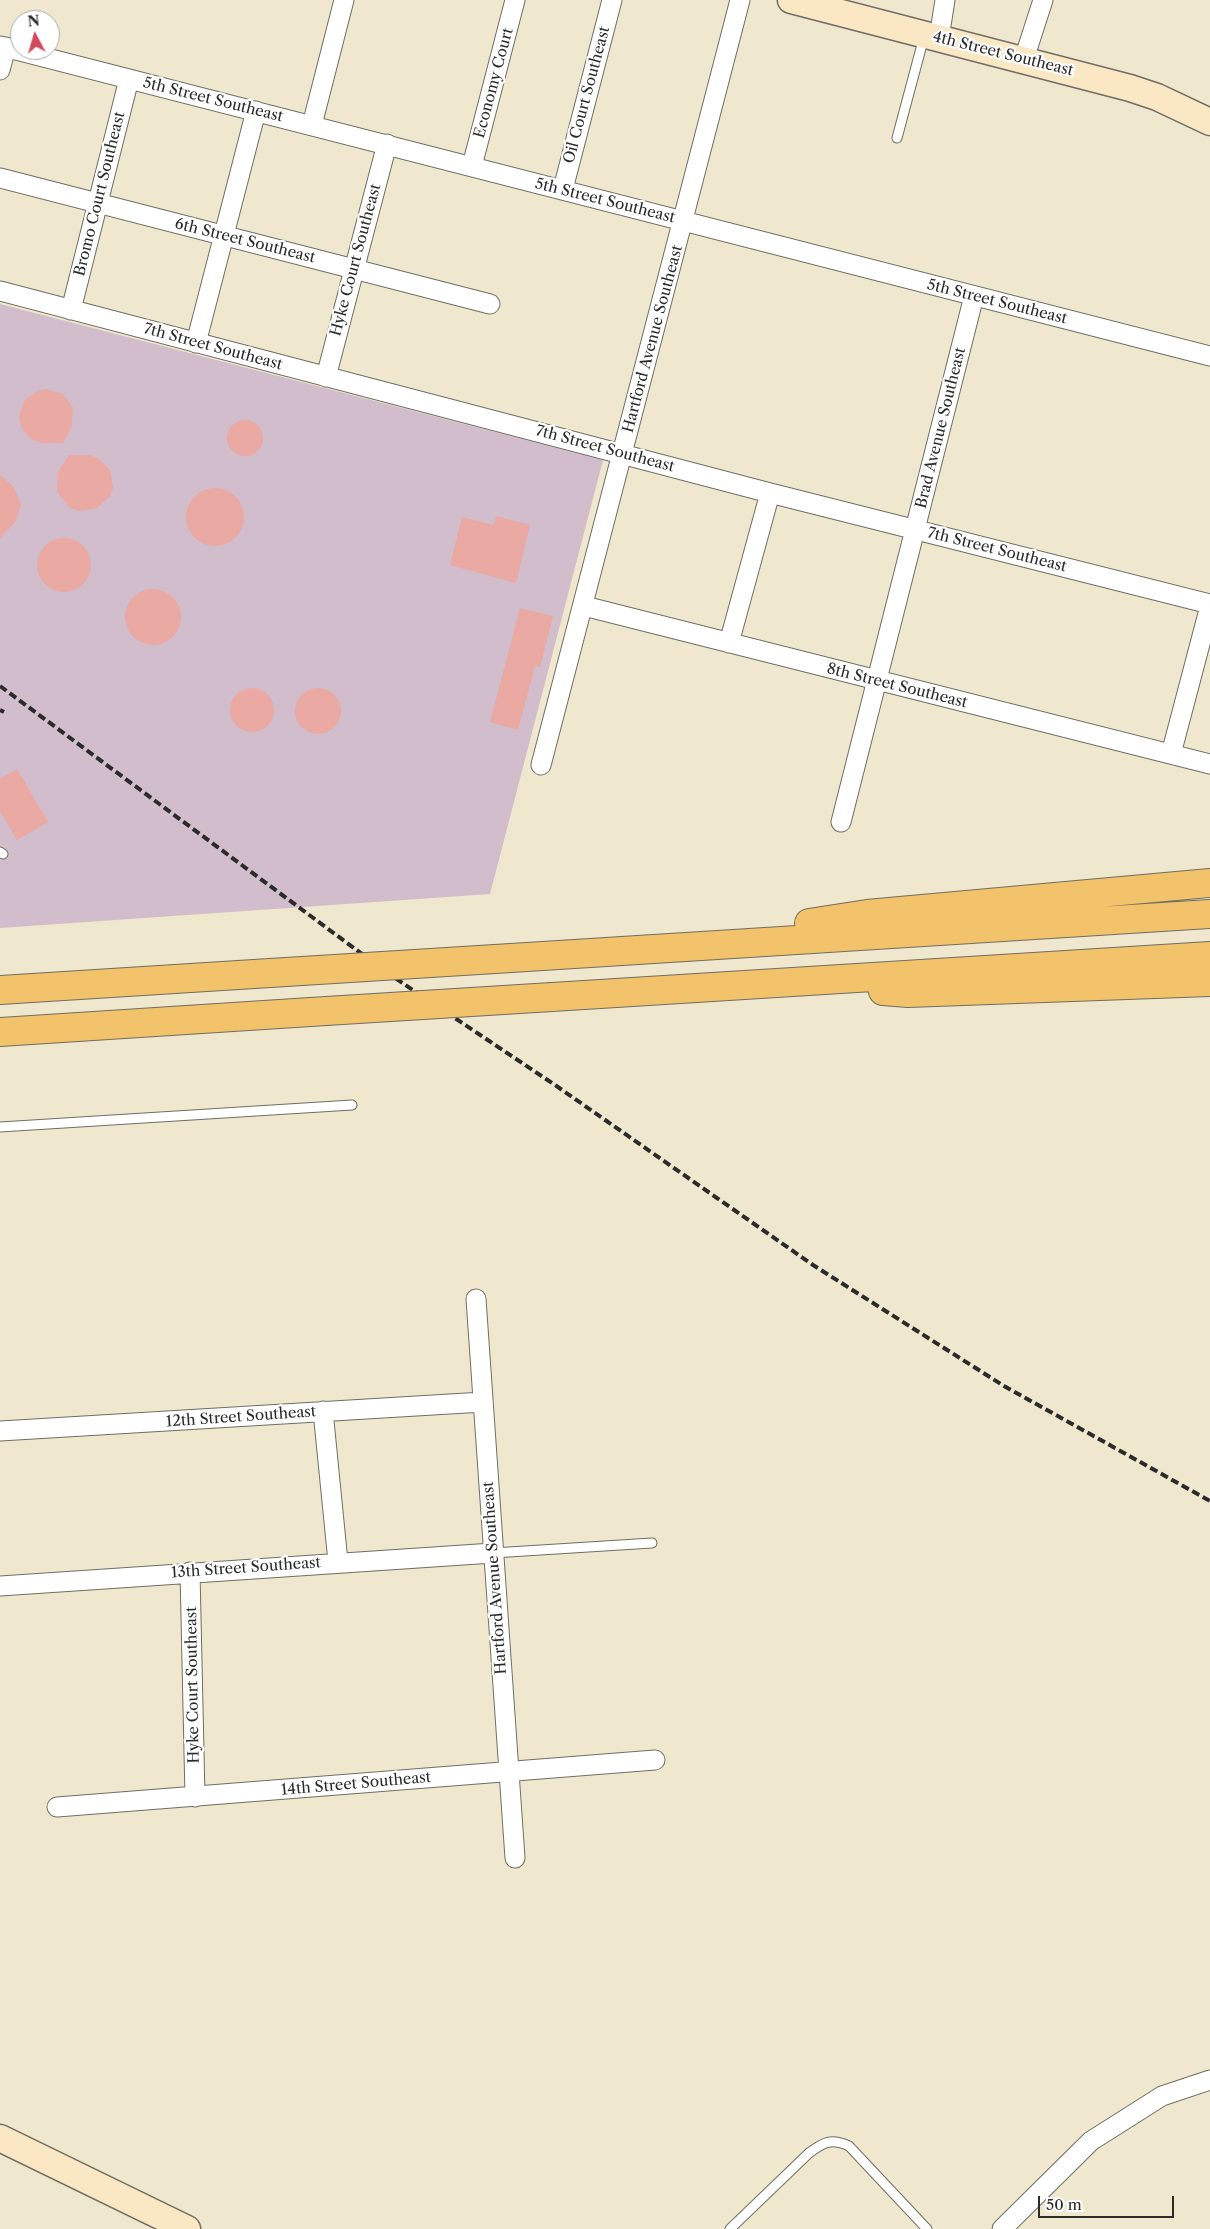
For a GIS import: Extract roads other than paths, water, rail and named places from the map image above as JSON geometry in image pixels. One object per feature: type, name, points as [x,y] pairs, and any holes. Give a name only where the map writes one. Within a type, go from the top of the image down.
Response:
[{"type":"highway","points":[[651,949],[867,914],[1210,882]]},
{"type":"highway","points":[[0,990],[1210,914]]},
{"type":"highway","points":[[0,1032],[1210,956]]},
{"type":"highway","points":[[782,982],[908,993],[1210,982]]},
{"type":"street","points":[[312,125],[344,0]]},
{"type":"street","name":"Economy Court","points":[[472,166],[516,0]]},
{"type":"street","name":"Oil Court Southeast","points":[[563,189],[612,0]]},
{"type":"street","name":"Hartford Avenue Southeast","points":[[541,765],[584,606],[740,0]]},
{"type":"street","name":"4th Street Southeast","points":[[791,0],[850,8],[932,36],[1024,59],[1157,97],[1210,122]]},
{"type":"street","points":[[932,36],[945,0]]},
{"type":"street","points":[[1024,59],[1043,0]]},
{"type":"street","points":[[0,70],[3,47]]},
{"type":"street","name":"5th Street Southeast","points":[[3,47],[1210,356]]},
{"type":"street","name":"Bromo Court Southeast","points":[[71,310],[129,78]]},
{"type":"street","points":[[196,343],[256,111]]},
{"type":"street","name":"Hyke Court Southeast","points":[[326,377],[387,144]]},
{"type":"street","name":"6th Street Southeast","points":[[0,178],[490,304]]},
{"type":"street","name":"7th Street Southeast","points":[[0,291],[770,493],[1210,605]]},
{"type":"street","name":"Brad Avenue Southeast","points":[[841,822],[974,296]]},
{"type":"street","points":[[729,643],[770,493]]},
{"type":"street","points":[[1171,754],[1210,605]]},
{"type":"street","name":"8th Street Southeast","points":[[584,606],[1210,764]]},
{"type":"street","name":"Hartford Avenue Southeast","points":[[476,1299],[515,1858]]},
{"type":"street","name":"12th Street Southeast","points":[[0,1431],[483,1402]]},
{"type":"street","points":[[323,1411],[338,1562]]},
{"type":"street","name":"13th Street Southeast","points":[[0,1586],[493,1553]]},
{"type":"street","name":"Hyke Court Southeast","points":[[190,1572],[195,1797]]},
{"type":"street","name":"14th Street Southeast","points":[[57,1807],[655,1760]]},
{"type":"street","points":[[1002,2229],[1090,2141],[1162,2096],[1210,2080]]},
{"type":"street","points":[[0,2138],[188,2229]]},
{"type":"lane","points":[[897,138],[932,36]]},
{"type":"lane","points":[[0,1127],[352,1105]]},
{"type":"lane","points":[[493,1553],[652,1543]]},
{"type":"lane","points":[[730,2229],[808,2153],[822,2144],[837,2140],[849,2146],[927,2229]]},
{"type":"railway","points":[[0,686],[389,974],[555,1085],[813,1265],[1004,1386],[1210,1501]]},
{"type":"railway","points":[[0,710],[4,712]]}]
